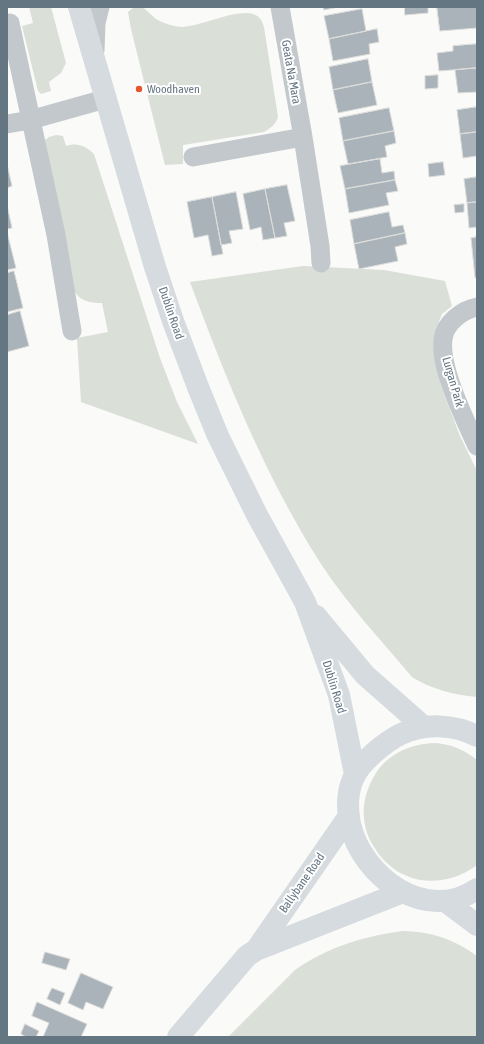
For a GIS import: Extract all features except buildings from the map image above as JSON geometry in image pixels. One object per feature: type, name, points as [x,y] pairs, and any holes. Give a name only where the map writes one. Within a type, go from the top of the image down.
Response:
[{"type":"main road","name":"Dublin Road","points":[[79,7],[155,267],[173,321],[218,436],[257,515],[305,602],[339,695],[355,774]]},
{"type":"main road","name":"Dublin Road","points":[[305,602],[365,675],[424,727]]},
{"type":"main road","points":[[476,735],[450,727],[424,727],[405,733],[387,742],[373,753],[355,774],[350,790],[349,816],[353,834],[365,859],[384,879],[404,892],[427,901],[445,901],[463,896],[477,889]]},
{"type":"main road","name":"Ballybane Road","points":[[256,950],[349,816]]},
{"type":"main road","name":"Ballybane Road","points":[[178,1037],[247,956],[256,950],[404,892]]},
{"type":"main road","points":[[445,901],[477,925]]},
{"type":"street","points":[[95,64],[96,23],[100,7]]},
{"type":"street","name":"Geata Na Mara","points":[[280,7],[320,246],[321,262]]},
{"type":"street","points":[[10,24],[56,235],[72,331]]},
{"type":"street","points":[[7,124],[30,120],[105,99]]},
{"type":"street","points":[[193,157],[302,137]]},
{"type":"street","name":"Lurgan Park","points":[[477,307],[463,312],[450,324],[445,334],[443,346],[446,365],[458,405],[477,446]]},
{"type":"shaded area","points":[[29,7],[51,7],[66,63],[61,73],[49,82],[51,91],[41,94],[38,91],[22,26],[33,23]]},
{"type":"shaded area","points":[[142,7],[156,19],[180,27],[190,26],[237,14],[246,13],[259,17],[264,27],[278,117],[276,122],[264,132],[183,145],[183,164],[165,165],[128,12],[133,8]]},
{"type":"shaded area","points":[[56,135],[63,136],[66,146],[74,144],[78,145],[88,149],[94,154],[160,358],[177,402],[198,444],[81,402],[77,338],[108,332],[102,303],[81,299],[73,289],[45,140]]},
{"type":"shaded area","points":[[303,266],[384,270],[445,281],[452,306],[442,314],[434,335],[433,346],[435,360],[441,386],[460,436],[477,471],[477,697],[443,691],[412,677],[353,608],[331,579],[301,531],[264,462],[218,355],[190,282]]},
{"type":"shaded area","points":[[437,743],[458,748],[477,760],[477,865],[463,873],[435,881],[421,880],[407,876],[395,870],[384,860],[374,847],[368,835],[364,822],[364,802],[375,774],[390,758],[415,746]]},
{"type":"shaded area","points":[[403,931],[413,931],[433,935],[451,941],[477,956],[477,1037],[228,1037],[295,970],[308,962],[333,949],[360,939]]},
{"type":"place","name":"Woodhaven","points":[[139,89]]}]
